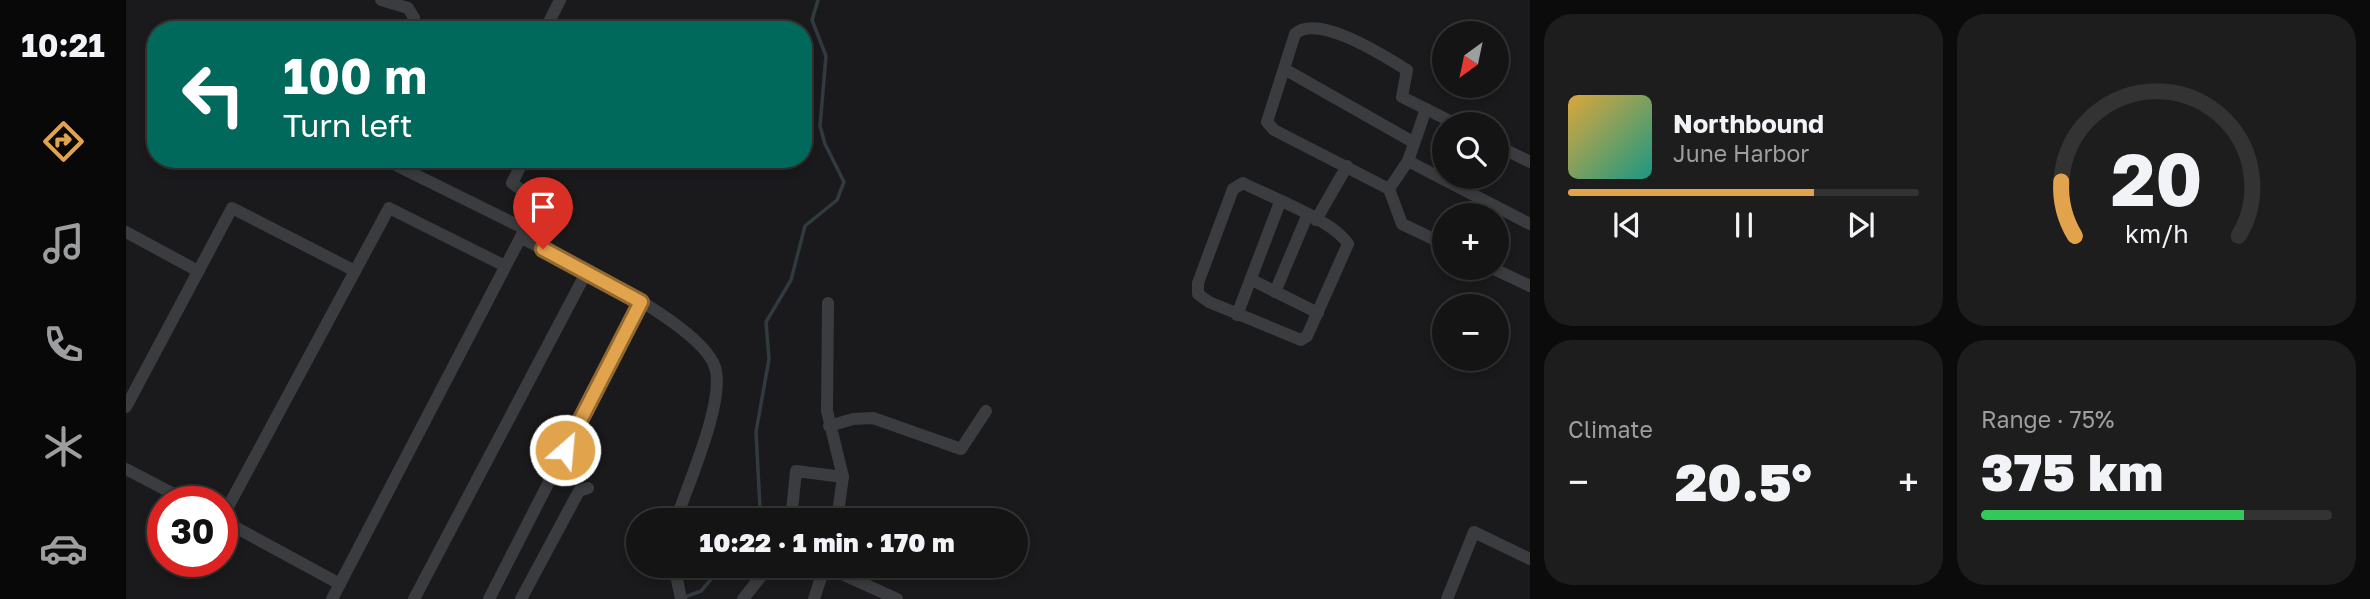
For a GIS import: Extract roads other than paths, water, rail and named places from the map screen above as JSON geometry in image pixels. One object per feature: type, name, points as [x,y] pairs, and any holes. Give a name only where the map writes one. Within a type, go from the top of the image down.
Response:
[{"type":"street","points":[[381,0],[408,8],[413,21]]},
{"type":"street","points":[[550,21],[560,0]]},
{"type":"street","points":[[1432,112],[1402,97],[1407,69],[1362,43],[1312,26],[1302,28],[1295,34],[1286,70],[1267,122],[1274,130],[1389,189],[1402,225],[1432,239]]},
{"type":"street","points":[[1286,70],[1413,142]]},
{"type":"street","points":[[1389,189],[1408,161],[1426,109]]},
{"type":"street","points":[[1509,152],[1530,162]]},
{"type":"street","points":[[1408,161],[1530,224]]},
{"type":"street","points":[[1275,292],[1312,218],[1347,166]]},
{"type":"street","points":[[402,168],[641,302],[699,343],[711,356],[716,371],[713,410],[680,508]]},
{"type":"street","points":[[332,599],[523,234],[535,200],[512,183],[520,168]]},
{"type":"street","points":[[1243,183],[1280,202],[1343,236],[1348,244],[1307,336],[1296,341],[1198,294],[1198,283],[1238,184],[1243,183]]},
{"type":"street","points":[[1237,314],[1280,202]]},
{"type":"street","points":[[126,407],[232,208],[355,271]]},
{"type":"street","points":[[238,489],[389,208],[505,266]]},
{"type":"street","points":[[126,232],[198,271]]},
{"type":"street","points":[[414,599],[587,271]]},
{"type":"street","points":[[1509,276],[1530,286]]},
{"type":"street","points":[[1252,280],[1318,313]]},
{"type":"street","points":[[489,599],[641,302]]},
{"type":"street","points":[[828,303],[829,426],[843,477],[839,508]]},
{"type":"street","points":[[829,426],[853,419],[873,418],[961,449],[986,411]]},
{"type":"street","points":[[126,469],[158,486]]},
{"type":"street","points":[[792,508],[796,471],[843,477]]},
{"type":"street","points":[[521,599],[579,491],[588,488]]},
{"type":"street","points":[[238,528],[340,584]]},
{"type":"street","points":[[1447,599],[1474,532],[1530,559]]},
{"type":"street","points":[[677,578],[681,599]]},
{"type":"street","points":[[743,599],[760,578]]},
{"type":"street","points":[[814,599],[820,578]]},
{"type":"street","points":[[851,578],[897,599]]},
{"type":"waterway","points":[[760,508],[756,432],[769,359],[766,322],[791,280],[805,226],[837,200],[844,182],[825,144],[820,126],[826,56],[812,20],[818,0]]},
{"type":"waterway","points":[[685,597],[701,591],[712,578]]}]
